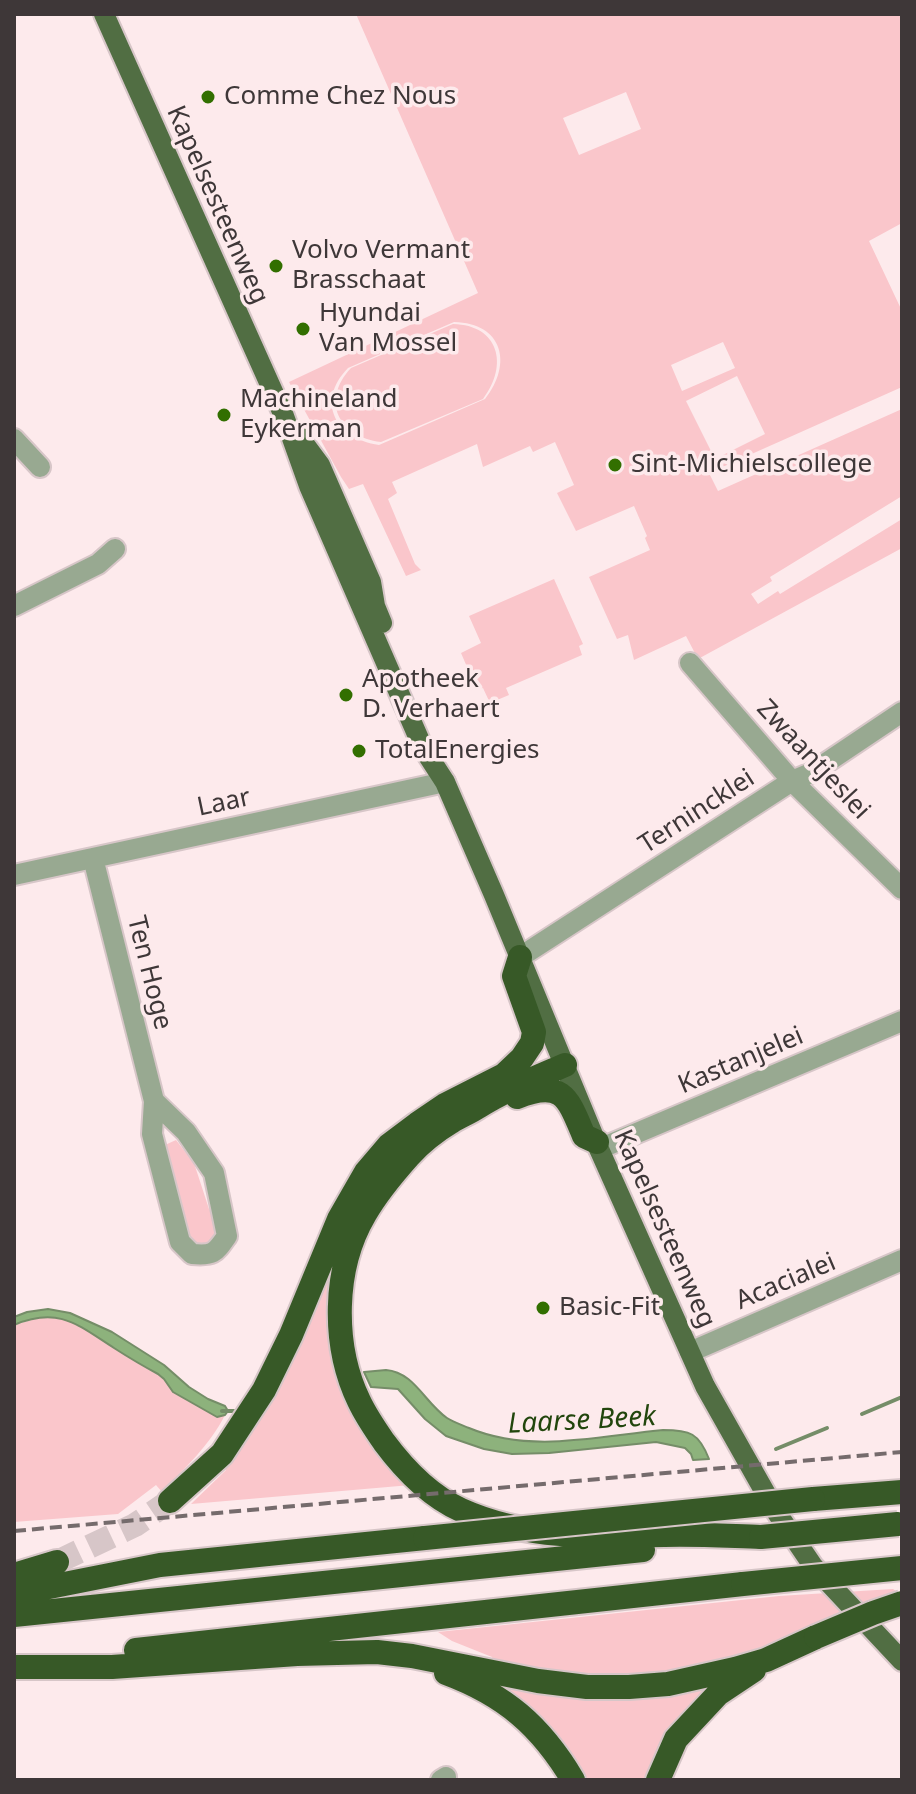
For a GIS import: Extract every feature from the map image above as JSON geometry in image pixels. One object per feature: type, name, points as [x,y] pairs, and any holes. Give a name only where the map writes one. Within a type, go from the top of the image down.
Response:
[{"type":"highway","points":[[503,1076],[522,1058],[532,1043],[534,1032],[514,976],[520,957]]},
{"type":"highway","points":[[170,1501],[222,1454],[264,1390],[291,1335],[339,1219],[366,1172],[389,1145],[445,1105],[503,1076],[562,1059]]},
{"type":"highway","points":[[562,1059],[452,1121],[411,1154],[364,1215],[347,1260],[341,1295],[340,1326],[350,1378],[358,1400],[370,1423],[400,1463],[426,1487],[460,1509],[506,1526],[560,1536],[761,1537]]},
{"type":"highway","points":[[477,1108],[541,1090],[553,1090],[563,1094],[584,1136],[598,1145]]},
{"type":"highway","points":[[14,1594],[160,1565],[902,1492]]},
{"type":"highway","points":[[14,1615],[900,1524]]},
{"type":"highway","points":[[14,1575],[57,1562]]},
{"type":"highway","points":[[14,1665],[902,1568]]},
{"type":"highway","points":[[658,1780],[676,1739],[718,1694],[766,1660],[902,1603]]},
{"type":"highway","points":[[342,1652],[433,1668],[498,1697],[535,1728],[573,1780]]},
{"type":"highway","points":[[14,1665],[112,1667],[377,1652],[538,1681],[587,1687],[629,1687],[668,1684],[766,1660]]},
{"type":"main road","name":"Kapelsesteenweg","points":[[104,14],[284,416],[309,486],[351,586],[423,748],[445,782],[598,1145],[705,1386],[782,1521],[813,1566],[902,1660]]},
{"type":"street","points":[[14,439],[40,467]]},
{"type":"street","points":[[14,606],[98,564],[115,549]]},
{"type":"street","name":"Zwaantjeslei","points":[[690,663],[792,781],[902,889]]},
{"type":"street","name":"Ternincklei","points":[[520,957],[902,712]]},
{"type":"street","name":"Laar","points":[[14,875],[445,782]]},
{"type":"street","name":"Ten Hoge","points":[[93,858],[154,1101],[152,1134],[180,1242],[192,1254],[208,1255],[217,1251],[227,1236],[214,1173],[186,1132],[154,1101]]},
{"type":"street","name":"Kastanjelei","points":[[598,1145],[902,1021]]},
{"type":"street","name":"Acacialei","points":[[690,1352],[902,1260]]},
{"type":"shaded area","name":"Sint-Michielscollege","points":[[356,14],[902,14],[902,223],[869,241],[902,311],[902,387],[709,473],[718,491],[902,409],[902,496],[770,577],[772,581],[751,594],[758,604],[778,591],[780,594],[902,519],[902,548],[698,659],[686,636],[634,660],[628,635],[617,639],[589,577],[650,550],[634,506],[576,531],[557,493],[574,485],[555,442],[533,452],[530,446],[483,467],[477,444],[392,482],[397,493],[388,499],[415,564],[421,570],[406,576],[363,484],[349,489],[289,382],[478,293]],"holes":[[[626,92],[641,129],[579,155],[563,118]],[[454,322],[471,324],[493,338],[500,360],[494,386],[485,399],[379,445],[351,435],[335,417],[333,394],[348,368]],[[723,342],[735,368],[682,391],[671,365]],[[737,376],[765,434],[715,459],[686,401]]]},
{"type":"shaded area","points":[[453,324],[481,331],[495,349],[496,373],[483,399],[381,442],[366,439],[345,425],[336,405],[337,393],[351,368]]},
{"type":"shaded area","points":[[554,579],[583,644],[579,646],[582,655],[506,688],[509,695],[490,703],[483,688],[477,690],[461,653],[481,643],[469,616]]},
{"type":"shaded area","points":[[176,1140],[194,1163],[209,1209],[215,1213],[220,1229],[212,1242],[205,1245],[190,1243],[165,1145]]},
{"type":"shaded area","points":[[338,1238],[332,1314],[411,1485],[191,1504],[226,1470],[220,1464]]},
{"type":"shaded area","points":[[48,1309],[70,1313],[112,1332],[164,1365],[189,1387],[225,1406],[228,1411],[217,1417],[173,1392],[158,1374],[67,1321],[44,1317],[14,1325],[14,1317]]},
{"type":"shaded area","points":[[42,1317],[80,1326],[164,1378],[173,1392],[217,1417],[225,1415],[204,1446],[162,1492],[156,1485],[118,1514],[14,1522],[14,1325]]},
{"type":"shaded area","points":[[386,1370],[412,1382],[447,1418],[493,1436],[541,1442],[680,1431],[697,1438],[709,1459],[693,1460],[685,1448],[656,1442],[549,1453],[512,1454],[484,1449],[446,1436],[425,1419],[398,1389],[371,1387],[364,1372]]},
{"type":"shaded area","points":[[896,1591],[827,1618],[749,1656],[627,1680],[494,1664],[492,1657],[438,1632],[779,1596]]},
{"type":"shaded area","points":[[488,1683],[717,1685],[651,1780],[579,1780]]},
{"type":"waterway","points":[[862,1414],[902,1397]]},
{"type":"waterway","name":"Laarse Beek","points":[[222,1411],[234,1411]]},
{"type":"waterway","points":[[776,1449],[827,1428]]},
{"type":"tunnel","points":[[57,1562],[135,1525],[170,1501]]},
{"type":"railway","points":[[14,1531],[902,1452]]},
{"type":"place","name":"Comme Chez Nous","points":[[208,97]]},
{"type":"place","name":"Volvo Vermant Brasschaat","points":[[276,266]]},
{"type":"place","name":"Hyundai Van Mossel","points":[[303,329]]},
{"type":"place","name":"Machineland Eykerman","points":[[224,415]]},
{"type":"place","name":"Sint-Michielscollege","points":[[615,465]]},
{"type":"place","name":"Apotheek D. Verhaert","points":[[346,695]]},
{"type":"place","name":"TotalEnergies","points":[[359,751]]},
{"type":"place","name":"Basic-Fit","points":[[543,1308]]}]
